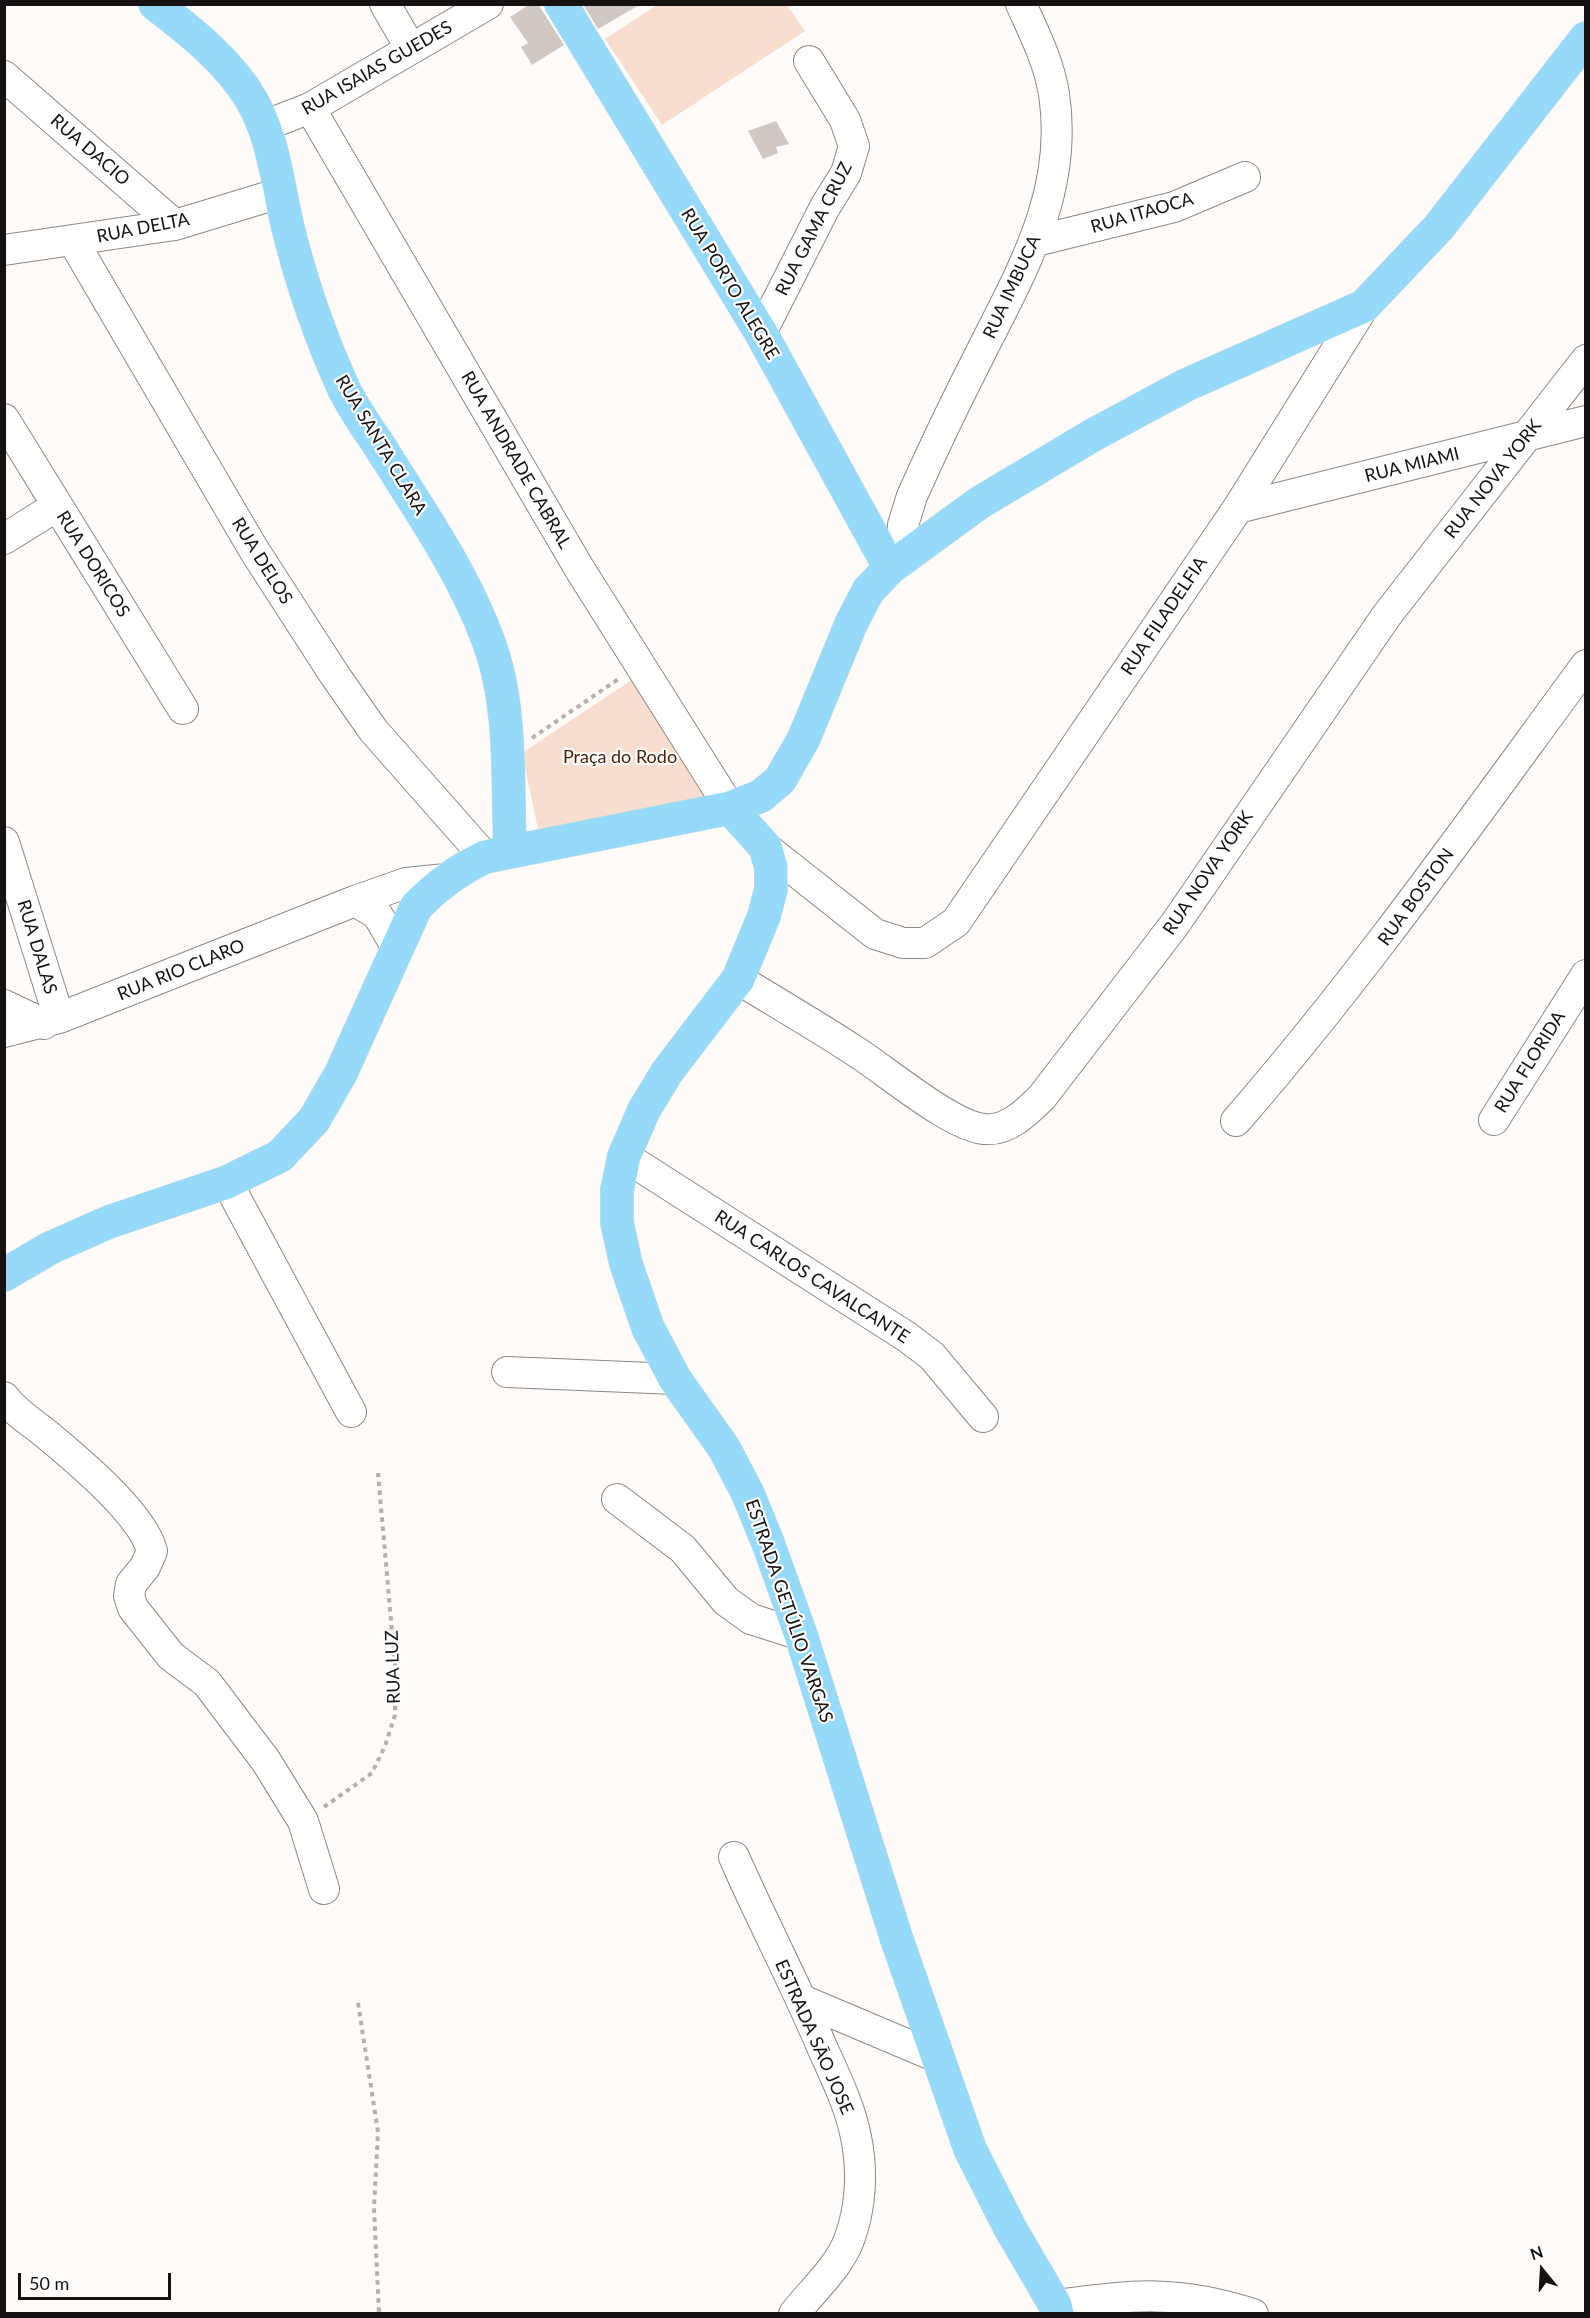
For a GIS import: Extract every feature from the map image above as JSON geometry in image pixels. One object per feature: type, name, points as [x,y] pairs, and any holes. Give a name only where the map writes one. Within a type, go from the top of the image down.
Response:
[{"type":"main road","name":"RUA SANTA CLARA","points":[[155,4],[186,28],[222,62],[252,99],[264,126],[314,319],[346,392],[430,527],[471,601],[489,641],[509,754],[498,854]]},
{"type":"main road","name":"RUA PORTO ALEGRE","points":[[561,4],[761,333],[896,564]]},
{"type":"main road","points":[[4,1275],[50,1248],[109,1222],[227,1182],[280,1156],[314,1120],[341,1072],[416,907],[446,879],[498,854],[730,808],[761,796],[780,780],[804,738],[851,624],[868,591],[896,564],[980,503],[1093,435],[1186,385],[1364,306],[1439,227],[1586,38]]},
{"type":"main road","points":[[730,808],[765,847]]},
{"type":"main road","name":"ESTRADA GETÚLIO VARGAS","points":[[765,847],[771,867],[771,889],[764,916],[738,979],[667,1072],[644,1110],[624,1156],[617,1190],[617,1223],[626,1264],[648,1328],[675,1379],[724,1448],[748,1494],[801,1635],[937,2057],[969,2149],[1056,2309]]},
{"type":"street","points":[[384,4],[411,49]]},
{"type":"street","name":"RUA ISAIAS GUEDES","points":[[264,126],[310,108],[488,4]]},
{"type":"street","name":"RUA IMBUCA","points":[[896,564],[903,525],[912,496],[1036,242],[1049,192],[1056,148],[1054,94],[1041,48],[1021,4]]},
{"type":"street","name":"RUA GAMA CRUZ","points":[[761,333],[825,207],[846,173],[854,146],[845,120],[809,61]]},
{"type":"street","name":"RUA DACIO","points":[[4,76],[176,225]]},
{"type":"street","name":"RUA ANDRADE CABRAL","points":[[310,108],[579,568],[730,808]]},
{"type":"street","name":"RUA ITAOCA","points":[[1036,242],[1174,207],[1245,177]]},
{"type":"street","name":"RUA DELTA","points":[[4,250],[176,225],[280,193]]},
{"type":"street","name":"RUA DELOS","points":[[73,241],[254,550],[334,674],[373,730],[498,854]]},
{"type":"street","name":"RUA FILADELFIA","points":[[765,847],[875,934],[903,943],[925,943],[956,922],[1238,508],[1364,306]]},
{"type":"street","name":"RUA NOVA YORK","points":[[738,979],[856,1051],[945,1113],[983,1130],[1002,1127],[1024,1115],[1042,1097],[1175,924],[1387,615],[1586,360]]},
{"type":"street","name":"RUA DORICOS","points":[[4,420],[183,709]]},
{"type":"street","name":"RUA MIAMI","points":[[1238,508],[1586,421]]},
{"type":"street","points":[[9,531],[57,506]]},
{"type":"street","name":"RUA BOSTON","points":[[1236,1121],[1309,1036],[1371,958],[1586,665]]},
{"type":"street","name":"RUA DALAS","points":[[4,842],[51,1021]]},
{"type":"street","name":"RUA RIO CLARO","points":[[4,1032],[51,1021],[406,883],[446,879]]},
{"type":"street","points":[[355,901],[377,914],[397,948]]},
{"type":"street","name":"RUA FLORIDA","points":[[1494,1120],[1584,978]]},
{"type":"street","points":[[4,1005],[51,1021]]},
{"type":"street","name":"RUA CARLOS CAVALCANTE","points":[[624,1156],[907,1337],[932,1356],[983,1417]]},
{"type":"street","points":[[227,1182],[351,1412]]},
{"type":"street","points":[[507,1372],[675,1379]]},
{"type":"street","points":[[8,1414],[82,1463],[140,1526],[152,1551],[145,1567],[131,1584],[129,1596],[133,1608],[171,1656],[207,1683],[266,1761],[303,1821],[324,1889]]},
{"type":"street","points":[[617,1499],[683,1549],[726,1601],[751,1619],[801,1635]]},
{"type":"street","name":"ESTRADA SĀO JOSE","points":[[734,1857],[802,2000],[843,2094],[856,2135],[860,2168],[857,2217],[848,2243],[833,2266],[794,2313]]},
{"type":"street","points":[[802,2000],[937,2057]]},
{"type":"street","points":[[1056,2309],[1135,2295],[1175,2295],[1218,2307],[1253,2313]]},
{"type":"path","points":[[509,754],[640,665]]},
{"type":"path","name":"RUA LUZ","points":[[303,1821],[372,1773],[385,1746],[395,1715],[395,1666],[378,1473]]},
{"type":"path","points":[[358,2003],[378,2132],[374,2208],[380,2313]]},
{"type":"green space","points":[[657,5],[787,5],[805,31],[662,125],[605,39]]},
{"type":"green space","name":"Praça do Rodo","points":[[639,675],[710,796],[539,834],[522,753]]},
{"type":"building","points":[[530,4],[538,4],[564,45],[532,65],[521,47],[528,43],[510,17]]},
{"type":"building","points":[[583,4],[641,4],[598,29]]},
{"type":"building","points":[[776,121],[789,144],[776,147],[778,153],[763,159],[748,131]]}]
